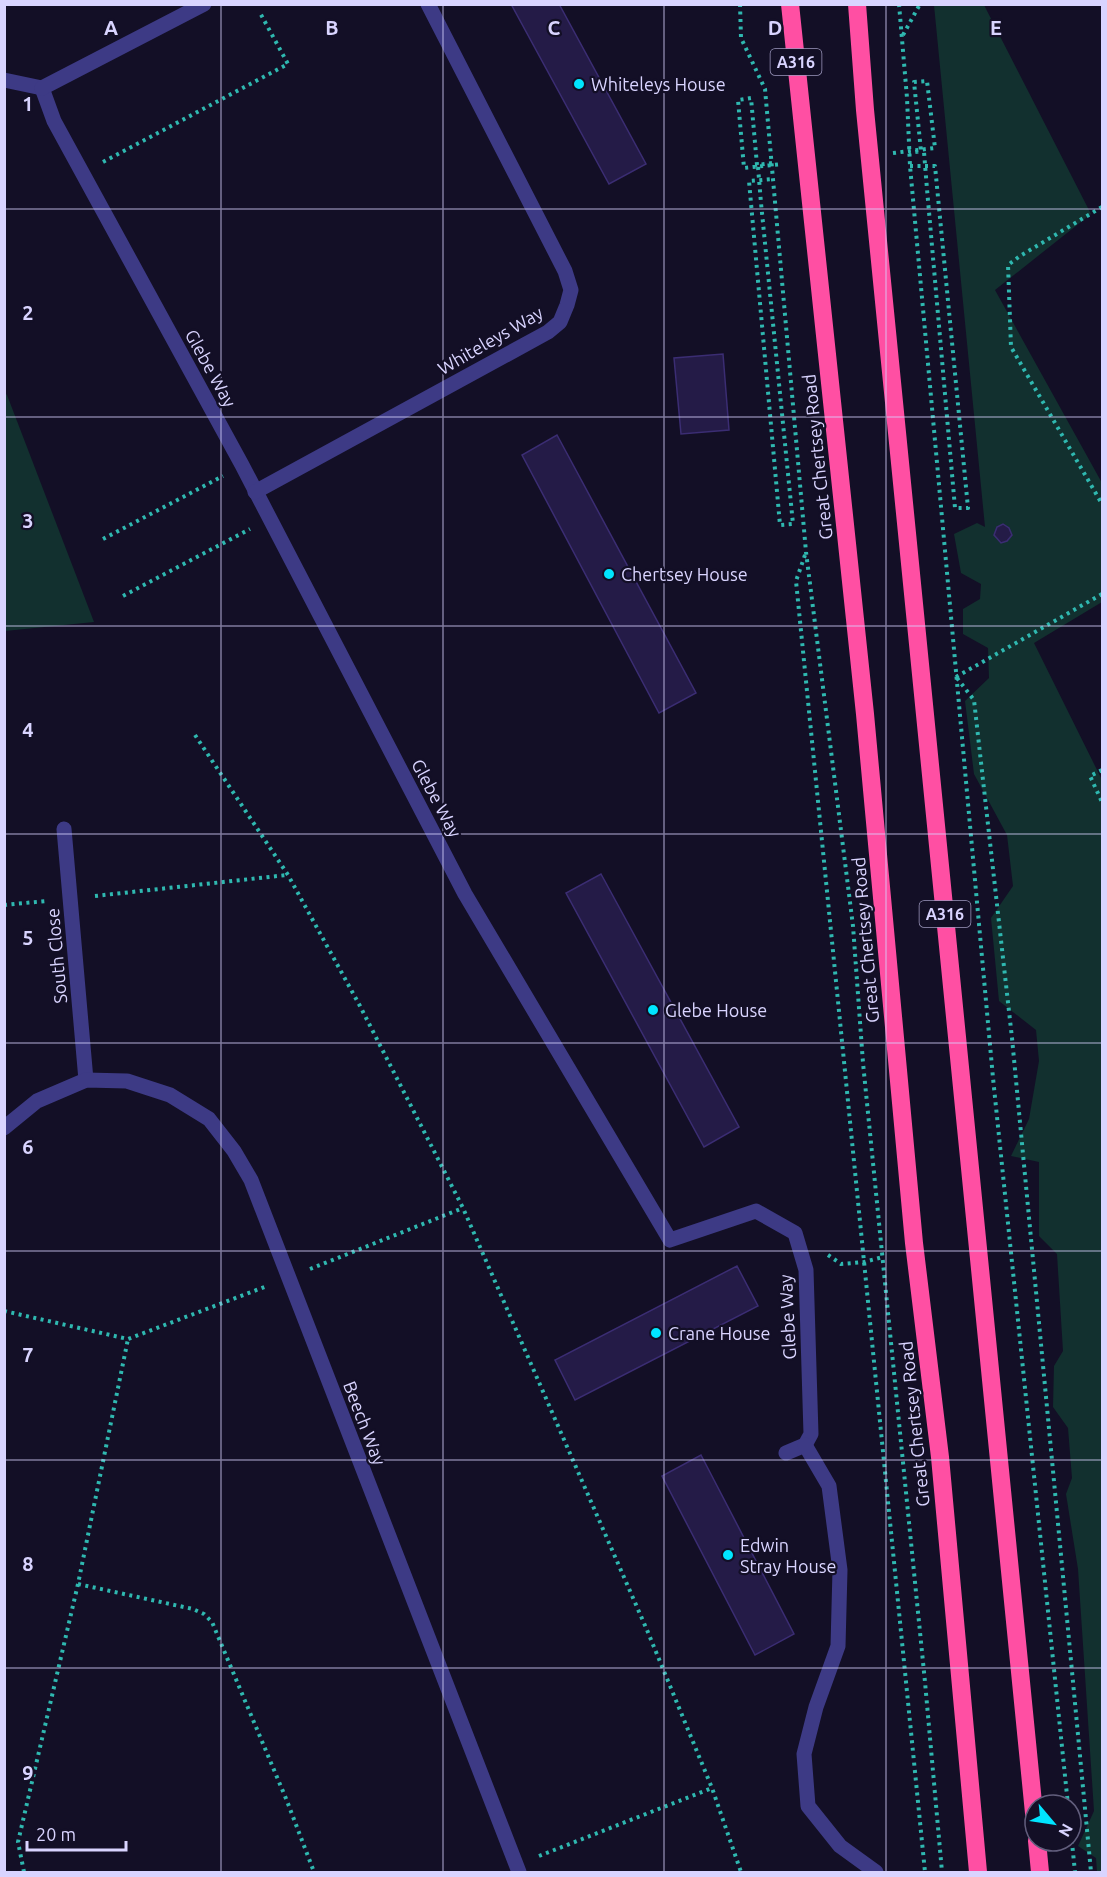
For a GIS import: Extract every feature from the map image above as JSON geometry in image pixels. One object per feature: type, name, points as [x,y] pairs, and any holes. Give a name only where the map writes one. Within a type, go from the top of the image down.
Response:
[{"type":"highway","name":"Great Chertsey Road","points":[[790,4],[865,714],[914,1243],[940,1457],[978,1872]]},
{"type":"highway","name":"A316","points":[[857,4],[865,110],[1032,1793]]},
{"type":"highway","points":[[1038,1853],[1040,1872]]},
{"type":"street","points":[[4,80],[42,88],[204,4]]},
{"type":"street","name":"Whiteleys Way","points":[[255,492],[548,332],[560,322],[567,305],[571,290],[565,271],[428,4]]},
{"type":"street","name":"Glebe Way","points":[[42,88],[54,121],[242,465],[465,894],[670,1240],[756,1211],[795,1233],[806,1270],[811,1434],[805,1445]]},
{"type":"street","name":"South Close","points":[[64,829],[86,1080]]},
{"type":"street","points":[[4,1128],[37,1101],[86,1080]]},
{"type":"street","name":"Beech Way","points":[[86,1080],[127,1081],[170,1095],[209,1119],[234,1151],[250,1180],[517,1869]]},
{"type":"street","points":[[786,1453],[805,1445],[829,1486],[840,1570],[838,1647],[816,1707],[804,1754],[808,1806],[840,1846],[876,1872]]},
{"type":"path","points":[[740,4],[741,38],[765,89],[806,552],[853,926],[863,1063],[942,1872]]},
{"type":"path","points":[[899,4],[910,166],[993,1078],[1067,1793]]},
{"type":"path","points":[[902,37],[920,4]]},
{"type":"path","points":[[82,173],[288,64],[259,10]]},
{"type":"path","points":[[888,153],[923,150],[935,148],[927,81],[914,82],[921,140],[921,151],[909,153]]},
{"type":"path","points":[[772,163],[757,165],[751,98],[738,100],[744,168],[793,163]]},
{"type":"path","points":[[910,166],[935,166],[968,508],[956,508],[923,150]]},
{"type":"path","points":[[758,167],[793,524],[780,525],[749,182],[774,179]]},
{"type":"path","points":[[1102,207],[1008,265],[1011,347],[1102,504]]},
{"type":"path","points":[[102,539],[242,465]]},
{"type":"path","points":[[123,597],[269,519]]},
{"type":"path","points":[[806,552],[796,581],[925,1872]]},
{"type":"path","points":[[956,677],[1102,594]]},
{"type":"path","points":[[956,677],[974,700],[1012,1038],[1091,1872]]},
{"type":"path","points":[[195,735],[288,875],[360,1006],[463,1208],[647,1630],[712,1788],[741,1872]]},
{"type":"path","points":[[1102,770],[1090,776],[1102,802]]},
{"type":"path","points":[[4,905],[288,875]]},
{"type":"path","points":[[4,1311],[128,1339],[463,1208]]},
{"type":"path","points":[[795,1233],[841,1264],[864,1262],[883,1257]]},
{"type":"path","points":[[24,1872],[18,1842],[78,1584],[128,1339]]},
{"type":"path","points":[[78,1584],[193,1609],[204,1614],[212,1622],[314,1872]]},
{"type":"path","points":[[517,1869],[712,1788]]},
{"type":"path","points":[[1073,1853],[1075,1872]]},
{"type":"green space","points":[[934,5],[984,5],[1091,214],[995,290],[1102,483],[1102,602],[1034,643],[1102,780],[1102,1872],[1097,1872],[1096,1858],[1083,1849],[1083,1835],[1094,1811],[1078,1569],[1066,1494],[1072,1478],[1068,1428],[1053,1407],[1054,1366],[1063,1351],[1057,1254],[1039,1236],[1039,1162],[1011,1156],[1029,1119],[1039,1061],[1036,1030],[999,1001],[991,918],[1013,886],[1007,835],[974,774],[965,701],[989,678],[988,648],[963,634],[963,609],[980,599],[981,584],[961,573],[954,534],[977,523],[985,527]]},
{"type":"green space","points":[[5,393],[7,395],[94,622],[5,631]]},
{"type":"building","name":"Whiteleys House","points":[[511,4],[559,4],[646,164],[609,184]]},
{"type":"building","points":[[723,354],[729,430],[681,434],[674,358]]},
{"type":"building","name":"Chertsey House","points":[[557,435],[696,693],[659,713],[522,455]]},
{"type":"building","points":[[1003,524],[1009,528],[1012,535],[1007,541],[1001,543],[994,535],[997,527]]},
{"type":"building","name":"Glebe House","points":[[601,874],[739,1127],[704,1147],[566,893]]},
{"type":"building","name":"Crane House","points":[[737,1266],[758,1306],[575,1400],[555,1360]]},
{"type":"building","name":"Edwin Stray House","points":[[701,1455],[794,1634],[755,1655],[662,1476]]},
{"type":"place","name":"Whiteleys House","points":[[579,84]]},
{"type":"place","name":"Chertsey House","points":[[609,574]]},
{"type":"place","name":"Glebe House","points":[[653,1010]]},
{"type":"place","name":"Crane House","points":[[656,1333]]},
{"type":"place","name":"Edwin Stray House","points":[[728,1555]]}]
